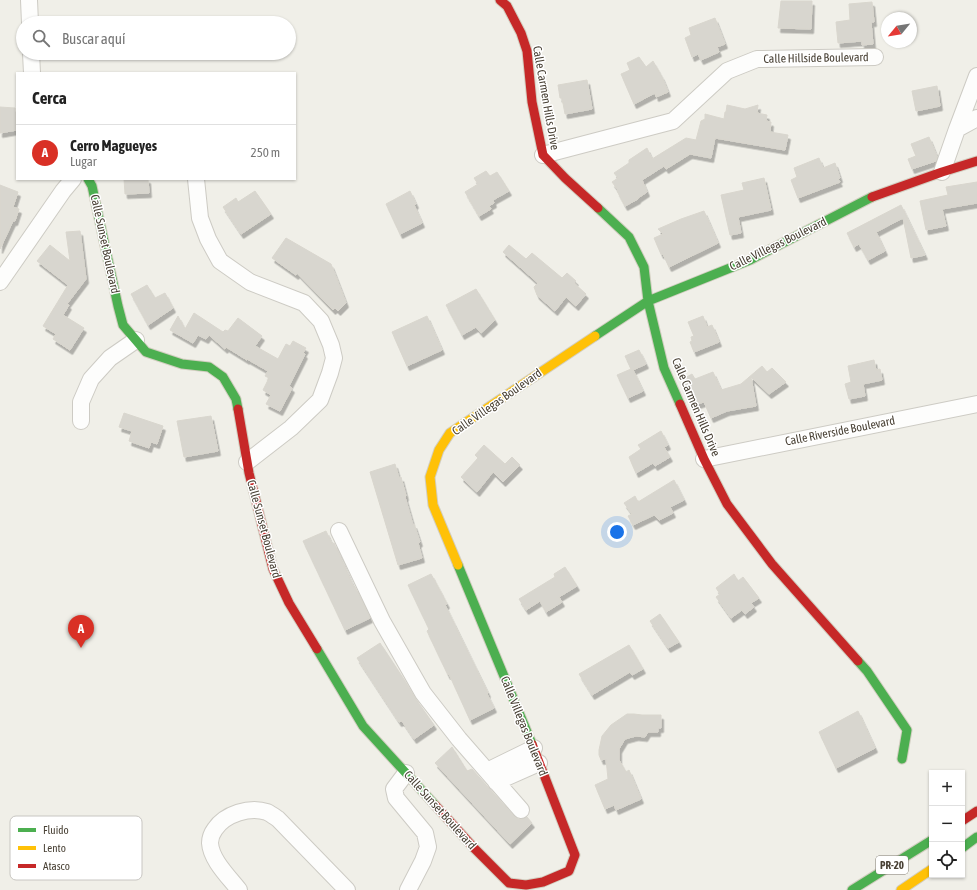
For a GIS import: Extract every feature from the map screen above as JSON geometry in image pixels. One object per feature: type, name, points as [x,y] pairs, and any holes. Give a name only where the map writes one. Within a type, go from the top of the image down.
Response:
[{"type":"main road","name":"Calle Carmen Hills Drive","points":[[500,0],[507,6],[521,33],[527,51],[532,102],[543,155],[565,178],[629,237],[644,267],[648,301],[664,368],[704,458],[727,504],[772,564],[868,671],[907,730],[902,759]]},
{"type":"main road","name":"Calle Villegas Boulevard","points":[[569,871],[575,855],[534,748],[434,505],[430,477],[439,450],[450,433],[648,301],[750,260],[870,197],[977,161]]},
{"type":"main road","name":"Calle Sunset Boulevard","points":[[89,180],[92,186],[123,325],[146,352],[182,364],[209,367],[223,377],[236,399],[247,462],[273,569],[289,603],[363,726],[474,848],[509,883],[526,885],[543,882],[569,871]]},
{"type":"main road","points":[[965,819],[977,811]]},
{"type":"main road","points":[[965,846],[977,837]]},
{"type":"main road","name":"PR-20","points":[[852,890],[929,842]]},
{"type":"main road","name":"PR-20","points":[[901,890],[929,871]]},
{"type":"street","points":[[29,0],[30,16]]},
{"type":"street","name":"Calle Hillside Boulevard","points":[[543,155],[673,120],[727,72],[757,59],[875,57]]},
{"type":"street","points":[[31,60],[32,72]]},
{"type":"street","points":[[942,172],[977,76]]},
{"type":"street","points":[[957,129],[977,118]]},
{"type":"street","points":[[0,282],[72,180]]},
{"type":"street","points":[[196,180],[200,218],[208,239],[220,261],[250,282],[304,303],[321,321],[331,345],[334,358],[320,400],[291,428],[247,462]]},
{"type":"street","points":[[81,421],[81,402],[91,379],[110,358],[136,340]]},
{"type":"street","name":"Calle Riverside Boulevard","points":[[704,458],[977,404]]},
{"type":"street","points":[[339,531],[382,621],[423,693],[459,739],[521,810]]},
{"type":"street","points":[[492,776],[534,748]]},
{"type":"street","points":[[492,776],[540,763]]},
{"type":"street","points":[[406,772],[394,789],[396,798],[426,833],[428,847],[423,862],[408,890]]},
{"type":"street","points":[[239,890],[212,854],[210,842],[212,834],[219,823],[236,813],[256,810],[267,812],[278,819],[347,890]]},
{"type":"building","points":[[781,1],[812,1],[811,29],[778,28]]},
{"type":"building","points":[[872,2],[874,22],[871,22],[873,44],[862,45],[862,41],[838,43],[836,22],[850,20],[849,4]]},
{"type":"building","points":[[715,18],[725,44],[717,47],[719,52],[701,60],[698,54],[692,57],[685,38],[691,35],[689,28]]},
{"type":"building","points":[[639,57],[646,67],[653,61],[668,92],[656,97],[655,93],[634,104],[621,74],[630,70],[627,63]]},
{"type":"building","points":[[587,80],[592,109],[565,114],[558,85]]},
{"type":"building","points":[[937,86],[940,106],[916,111],[912,91]]},
{"type":"building","points":[[727,105],[745,109],[758,105],[757,113],[767,115],[766,121],[771,122],[770,132],[788,135],[785,150],[715,138],[711,158],[690,154],[666,169],[664,166],[642,180],[647,192],[625,206],[617,191],[618,190],[612,182],[618,178],[614,173],[629,163],[629,160],[647,148],[652,159],[686,138],[696,140],[701,121],[705,119],[705,114],[724,119]]},
{"type":"building","points":[[0,107],[15,108],[16,130],[0,133]]},
{"type":"building","points":[[929,137],[937,157],[936,161],[912,169],[908,159],[916,156],[911,144]]},
{"type":"building","points":[[819,158],[823,168],[835,163],[840,182],[798,198],[791,180],[797,177],[794,168]]},
{"type":"building","points":[[486,171],[490,176],[497,172],[509,191],[493,200],[494,203],[489,206],[491,209],[479,216],[465,192],[478,184],[474,178]]},
{"type":"building","points":[[764,178],[771,210],[738,217],[741,233],[730,235],[721,195],[744,190],[742,183]]},
{"type":"building","points":[[124,180],[148,180],[149,193],[125,194]]},
{"type":"building","points":[[977,182],[977,203],[942,209],[946,226],[926,230],[920,201],[948,195],[946,187]]},
{"type":"building","points":[[0,185],[18,192],[13,207],[19,209],[15,221],[13,221],[0,249]]},
{"type":"building","points":[[255,191],[271,214],[241,234],[223,207],[236,198],[238,202]]},
{"type":"building","points":[[410,191],[422,223],[400,234],[386,204]]},
{"type":"building","points":[[901,205],[925,255],[911,258],[903,218],[876,232],[885,251],[868,260],[859,244],[854,247],[847,233]]},
{"type":"building","points":[[704,211],[718,243],[669,267],[654,238],[663,234],[658,229]]},
{"type":"building","points":[[80,231],[86,279],[67,304],[69,305],[63,315],[84,328],[70,350],[53,339],[56,334],[43,326],[68,285],[37,261],[50,245],[70,261],[66,232]]},
{"type":"building","points":[[286,238],[331,264],[346,303],[338,311],[335,308],[333,310],[297,273],[296,275],[272,258]]},
{"type":"building","points":[[509,245],[526,259],[532,253],[562,278],[567,273],[576,281],[574,283],[586,294],[576,306],[566,297],[555,311],[537,295],[534,287],[538,283],[503,252]]},
{"type":"building","points":[[147,285],[155,298],[165,293],[173,308],[148,325],[131,294]]},
{"type":"building","points":[[476,289],[495,320],[481,333],[476,327],[462,335],[446,305]]},
{"type":"building","points":[[194,313],[223,332],[225,330],[228,331],[238,318],[262,336],[255,346],[278,359],[286,344],[290,346],[293,341],[306,348],[303,353],[305,354],[289,386],[292,388],[280,411],[266,404],[271,395],[263,390],[269,378],[265,376],[268,371],[226,347],[225,349],[209,335],[206,339],[198,335],[193,343],[170,330],[178,316],[185,329]]},
{"type":"building","points":[[427,316],[442,350],[407,366],[392,332]]},
{"type":"building","points":[[703,316],[707,327],[712,325],[719,342],[694,352],[690,342],[692,341],[691,337],[694,336],[688,322]]},
{"type":"building","points":[[639,350],[646,364],[633,370],[643,391],[628,398],[617,375],[631,369],[625,356]]},
{"type":"building","points":[[874,360],[876,370],[880,369],[882,380],[863,384],[865,396],[849,399],[845,384],[851,382],[848,366]]},
{"type":"building","points":[[762,366],[767,372],[772,368],[786,382],[769,394],[751,377],[756,406],[727,411],[711,418],[704,402],[694,405],[683,379],[692,374],[695,379],[713,372],[721,390],[741,384]]},
{"type":"building","points":[[124,413],[163,426],[157,444],[151,442],[149,448],[129,441],[132,431],[119,427]]},
{"type":"building","points":[[211,416],[218,451],[184,457],[177,421]]},
{"type":"building","points":[[661,431],[668,445],[664,447],[670,457],[655,466],[653,463],[636,473],[629,457],[641,449],[638,445]]},
{"type":"building","points":[[484,445],[505,464],[512,457],[520,465],[503,482],[493,472],[477,492],[461,477],[478,458],[475,455]]},
{"type":"building","points":[[395,464],[399,478],[401,477],[413,525],[414,524],[420,542],[418,543],[422,558],[398,565],[370,472]]},
{"type":"building","points":[[674,480],[684,500],[670,507],[673,513],[659,520],[654,515],[633,525],[628,516],[632,514],[624,503],[635,496],[638,502]]},
{"type":"building","points":[[326,531],[332,544],[334,543],[354,588],[355,587],[370,618],[345,630],[303,541]]},
{"type":"building","points":[[565,567],[577,586],[559,597],[562,602],[546,612],[540,601],[526,610],[519,599],[555,577],[554,574]]},
{"type":"building","points":[[431,574],[447,604],[445,605],[494,708],[470,720],[427,631],[429,629],[408,585]]},
{"type":"building","points":[[734,574],[738,581],[743,577],[759,598],[751,603],[754,607],[745,614],[742,610],[731,618],[716,597],[720,594],[716,588]]},
{"type":"building","points":[[660,614],[679,642],[668,648],[650,621]]},
{"type":"building","points":[[380,643],[434,725],[414,739],[402,721],[399,722],[357,658]]},
{"type":"building","points":[[629,645],[643,669],[632,675],[630,672],[592,695],[579,674]]},
{"type":"building","points":[[858,711],[875,748],[836,768],[819,732]]},
{"type":"building","points":[[627,714],[661,715],[661,728],[658,728],[658,732],[648,732],[645,737],[636,736],[625,739],[619,749],[619,760],[626,772],[629,770],[641,799],[616,810],[614,805],[605,809],[595,785],[608,779],[606,759],[601,760],[599,755],[602,736],[611,725]]},
{"type":"building","points":[[452,747],[467,771],[472,769],[514,816],[518,819],[527,817],[532,823],[510,844],[435,763]]},
{"type":"traffic: fast","points":[[89,180],[92,186],[123,325],[146,352],[182,364],[209,367],[223,377],[236,399],[238,409]]},
{"type":"traffic: fast","points":[[595,336],[648,301],[750,260],[872,197]]},
{"type":"traffic: fast","points":[[598,208],[629,237],[644,267],[648,301],[664,368],[680,404]]},
{"type":"traffic: fast","points":[[458,565],[532,744]]},
{"type":"traffic: fast","points":[[317,649],[363,726],[435,805]]},
{"type":"traffic: fast","points":[[858,661],[867,671],[907,730],[902,759]]},
{"type":"traffic: fast","points":[[965,846],[977,837]]},
{"type":"traffic: fast","points":[[852,890],[929,842]]},
{"type":"traffic: slow","points":[[458,565],[433,505],[430,477],[439,450],[450,433],[595,336]]},
{"type":"traffic: slow","points":[[901,890],[929,871]]},
{"type":"traffic: jam","points":[[500,0],[507,6],[521,33],[527,51],[532,102],[543,155],[565,178],[598,208]]},
{"type":"traffic: jam","points":[[872,197],[977,161]]},
{"type":"traffic: jam","points":[[680,404],[704,459],[727,504],[772,564],[858,661]]},
{"type":"traffic: jam","points":[[238,409],[249,473],[273,569],[289,603],[317,649]]},
{"type":"traffic: jam","points":[[435,805],[474,848],[509,883],[526,885],[543,882],[569,871],[575,855],[532,744]]},
{"type":"traffic: jam","points":[[965,819],[977,811]]},
{"type":"place","name":"Cerro Magueyes","points":[[81,648]]}]
